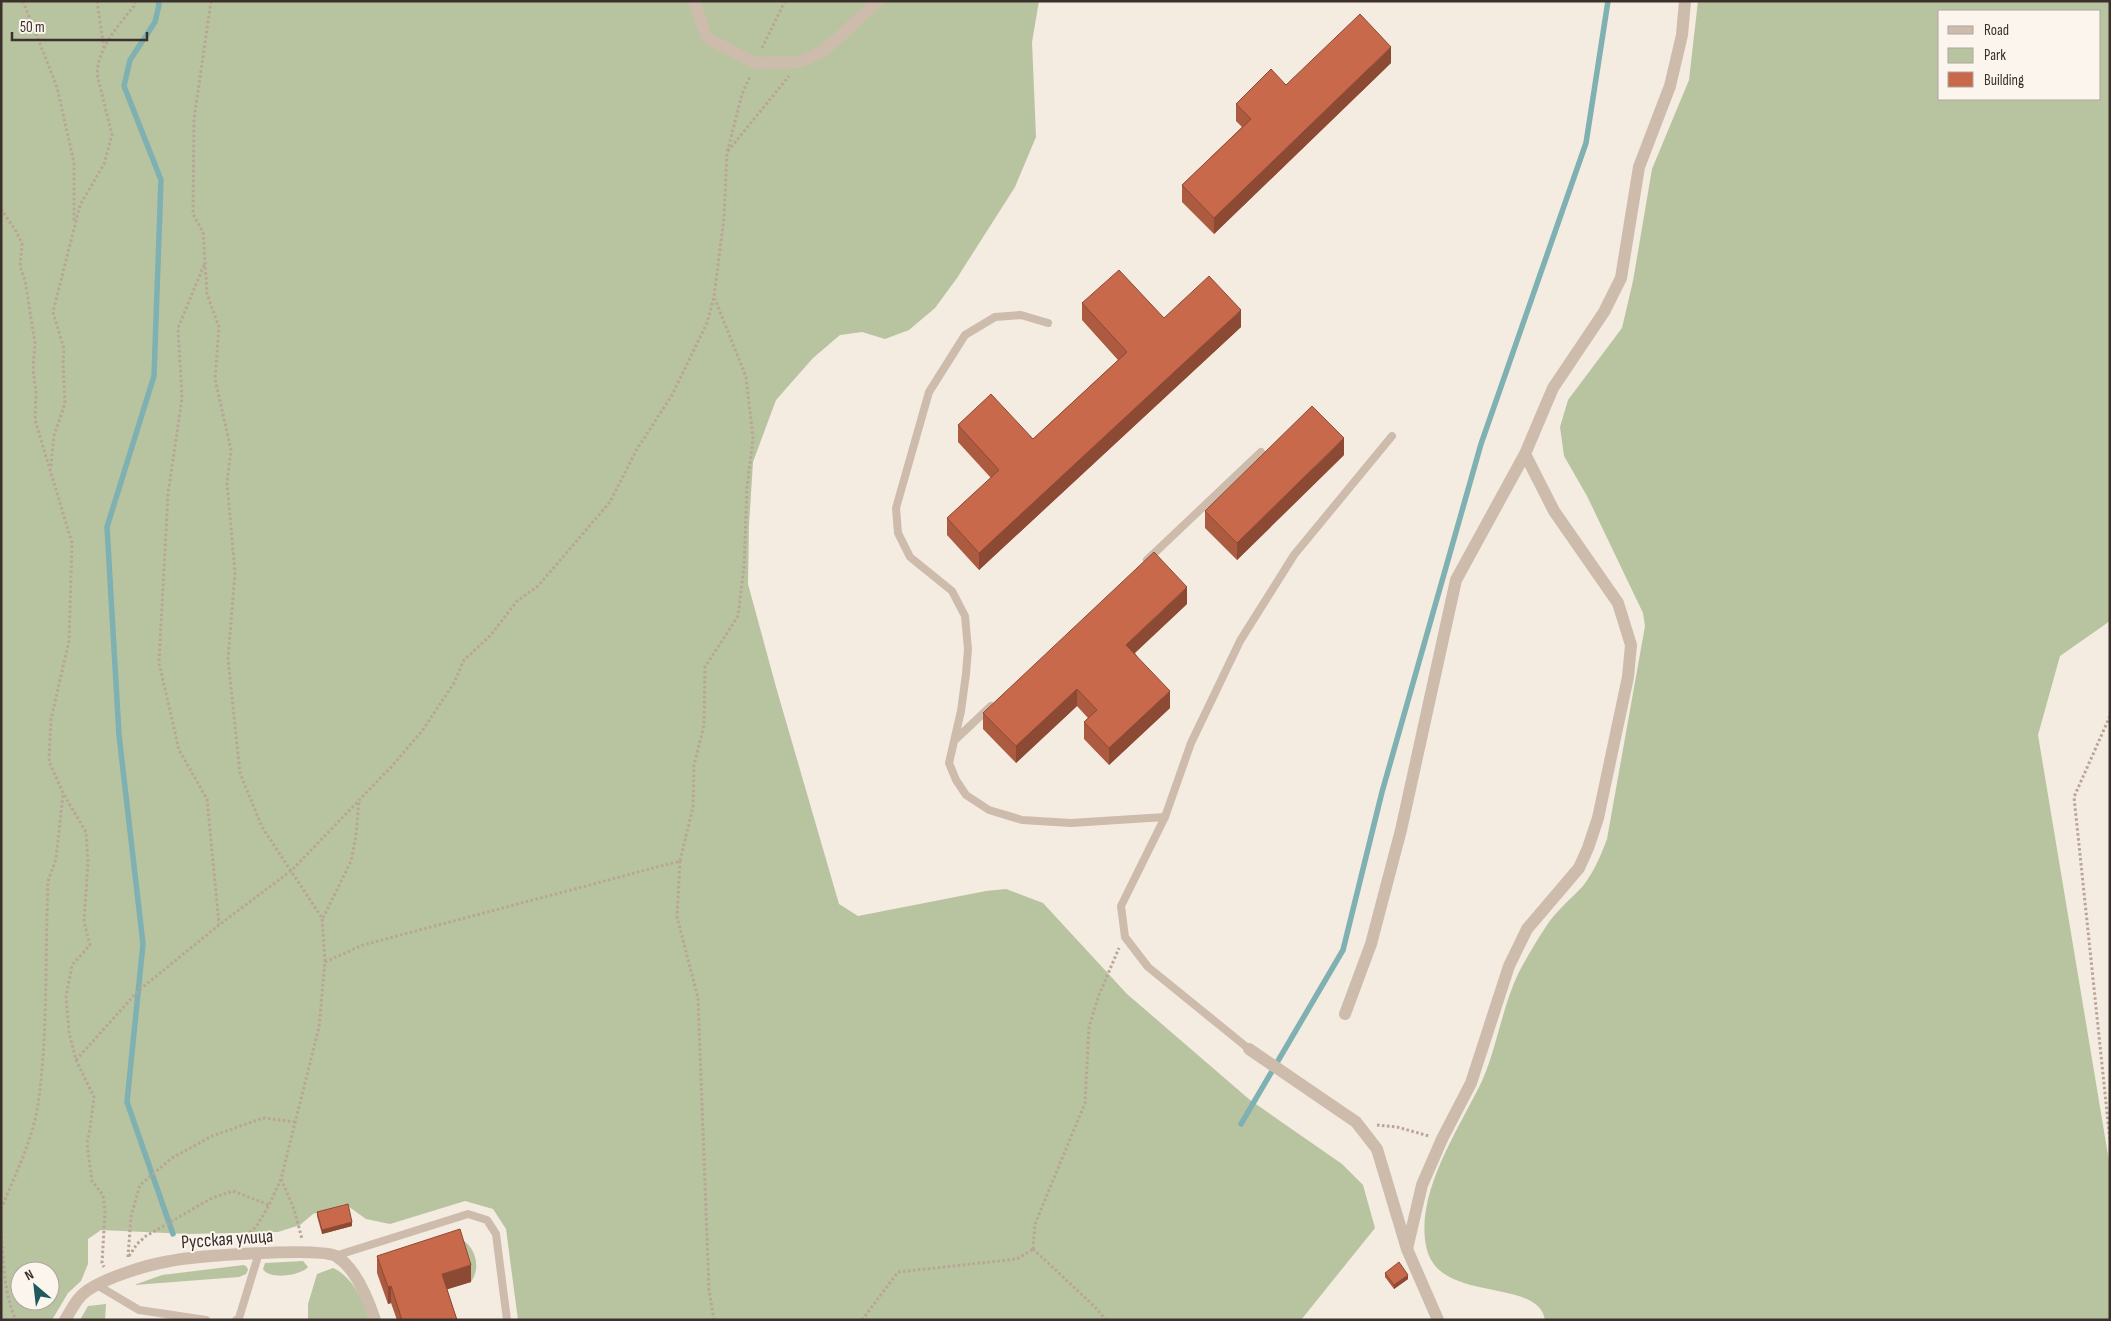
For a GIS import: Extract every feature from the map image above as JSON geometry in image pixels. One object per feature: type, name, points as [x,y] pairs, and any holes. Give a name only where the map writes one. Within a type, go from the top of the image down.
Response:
[{"type":"street","points":[[694,1],[707,38],[755,63],[800,62],[825,50],[878,1]]},
{"type":"street","points":[[1346,1014],[1371,944],[1401,830],[1456,580],[1525,454],[1553,388],[1604,312],[1621,278],[1639,167],[1670,86],[1682,35],[1685,1]]},
{"type":"street","points":[[1407,1249],[1422,1185],[1471,1083],[1508,966],[1527,929],[1579,868],[1588,848],[1598,818],[1628,677],[1631,645],[1618,603],[1554,511],[1525,454]]},
{"type":"street","points":[[1249,1049],[1356,1122],[1377,1149],[1407,1249],[1438,1320]]},
{"type":"street","name":"Русская улица","points":[[65,1320],[78,1298],[97,1285],[125,1274],[172,1260],[260,1253],[313,1252],[336,1256]]},
{"type":"street","points":[[336,1256],[355,1276],[368,1299],[374,1320]]},
{"type":"lane","points":[[1048,323],[1021,315],[995,317],[965,335],[929,392],[896,508],[898,533],[910,557],[952,591],[965,616],[968,649],[956,739],[949,762],[956,780],[966,795],[989,810],[1022,820],[1071,823],[1165,817]]},
{"type":"lane","points":[[1249,1049],[1148,967],[1125,937],[1121,906],[1165,817],[1191,743],[1240,641],[1294,555],[1392,436]]},
{"type":"lane","points":[[1138,568],[1261,452]]},
{"type":"lane","points":[[956,739],[999,698]]},
{"type":"lane","points":[[336,1256],[468,1214],[487,1220],[496,1234],[507,1320]]},
{"type":"lane","points":[[236,1320],[240,1318],[260,1253]]},
{"type":"lane","points":[[97,1285],[139,1310],[206,1320]]},
{"type":"path","points":[[23,1],[57,87],[74,163],[74,226]]},
{"type":"path","points":[[50,469],[54,436],[65,403],[64,349],[53,312],[80,205],[104,164],[112,135],[98,74],[98,66],[110,36],[134,6],[135,1]]},
{"type":"path","points":[[211,1],[194,119],[193,214],[203,232],[207,294],[219,328],[215,379],[231,450],[227,483],[234,572],[228,659],[240,773],[262,827],[322,918],[326,962],[319,1027],[281,1179],[256,1227],[222,1256]]},
{"type":"path","points":[[76,1060],[138,991],[219,925],[292,870],[392,766],[422,731],[454,683],[464,660],[490,636],[517,600],[538,586],[555,564],[592,526],[610,502],[636,449],[672,394],[707,322],[714,297],[724,218],[727,153],[742,94],[785,1]]},
{"type":"path","points":[[97,2],[104,48]]},
{"type":"path","points":[[727,153],[800,62]]},
{"type":"path","points":[[1,209],[16,231],[22,244],[20,267],[25,280],[35,343],[33,370],[36,392],[35,420],[58,502],[72,543],[70,642],[52,719],[49,761],[63,793],[86,832],[88,862],[84,922],[90,945],[72,965],[66,997],[69,1032],[76,1060],[94,1097],[90,1129],[86,1143],[92,1180],[103,1195],[102,1262],[110,1280]]},
{"type":"path","points":[[205,264],[178,328],[182,398],[168,494],[159,663],[180,750],[208,799],[219,925]]},
{"type":"path","points":[[714,297],[746,377],[753,438],[747,488],[744,567],[738,616],[705,667],[704,725],[694,765],[693,807],[680,861],[677,917],[698,998],[709,1290],[714,1320]]},
{"type":"path","points":[[2110,716],[2074,797],[2110,1141]]},
{"type":"path","points":[[1,1210],[27,1149],[39,1099],[48,881],[56,859],[63,793]]},
{"type":"path","points":[[322,918],[351,861],[356,836],[359,799]]},
{"type":"path","points":[[326,962],[363,945],[680,861]]},
{"type":"path","points":[[1106,1320],[1094,1306],[1033,1248],[1034,1224],[1085,1103],[1090,1027],[1108,970],[1125,937]]},
{"type":"path","points":[[125,1274],[131,1216],[140,1185],[172,1158],[212,1136],[263,1118],[294,1122]]},
{"type":"path","points":[[1356,1122],[1397,1127],[1442,1140]]},
{"type":"path","points":[[281,1179],[294,1209],[302,1239],[303,1252]]},
{"type":"path","points":[[128,1257],[137,1244],[146,1236],[212,1198],[233,1191],[269,1205]]},
{"type":"path","points":[[1,1231],[5,1274],[11,1309],[16,1320]]},
{"type":"path","points":[[862,1320],[898,1272],[1017,1259],[1033,1248]]},
{"type":"green space","points":[[1,1],[1039,1],[1032,42],[1036,137],[1015,187],[957,278],[935,308],[909,330],[885,339],[862,332],[840,335],[813,358],[776,400],[753,462],[748,584],[776,687],[839,904],[858,916],[986,891],[1006,889],[1043,903],[1127,994],[1250,1100],[1342,1164],[1363,1185],[1375,1228],[1301,1320],[518,1320],[506,1229],[493,1209],[465,1201],[390,1224],[366,1219],[345,1204],[313,1214],[300,1225],[278,1232],[188,1234],[101,1230],[88,1239],[88,1264],[81,1281],[68,1293],[60,1306],[60,1261],[10,1261],[10,1311],[57,1311],[52,1320],[1,1320]]},
{"type":"green space","points":[[1698,1],[2110,1],[2110,621],[2060,656],[2038,735],[2110,1167],[2110,1320],[1545,1320],[1539,1307],[1526,1299],[1509,1293],[1469,1285],[1451,1278],[1436,1267],[1427,1250],[1424,1229],[1426,1207],[1432,1185],[1451,1141],[1482,1081],[1492,1055],[1512,987],[1551,920],[1587,881],[1607,839],[1645,626],[1643,613],[1587,496],[1564,456],[1560,427],[1568,400],[1622,328],[1633,281],[1652,169],[1689,80]]},
{"type":"green space","points":[[457,1237],[468,1245],[475,1256],[476,1269],[471,1282]]},
{"type":"green space","points":[[303,1261],[308,1267],[298,1273],[285,1276],[271,1275],[263,1269],[265,1263]]},
{"type":"green space","points":[[244,1265],[248,1270],[246,1274],[239,1277],[134,1285],[162,1275]]},
{"type":"green space","points":[[333,1268],[346,1277],[356,1290],[369,1320],[308,1320],[308,1304],[317,1274]]},
{"type":"green space","points":[[106,1304],[105,1320],[80,1320],[88,1306]]},
{"type":"building","points":[[1360,14],[1391,47],[1214,218],[1182,185],[1251,119],[1236,104],[1271,69],[1286,85]]},
{"type":"building","points":[[1119,270],[1164,318],[1209,276],[1241,310],[979,553],[947,518],[999,470],[958,425],[991,394],[1033,439],[1127,352],[1082,303]]},
{"type":"building","points":[[1312,406],[1344,438],[1237,543],[1205,511]]},
{"type":"building","points":[[1154,552],[1187,587],[1126,645],[1170,691],[1109,748],[1084,722],[1097,710],[1077,689],[1016,746],[983,713]]},
{"type":"building","points":[[348,1204],[352,1222],[322,1230],[317,1212]]},
{"type":"building","points":[[460,1229],[471,1265],[442,1274],[457,1320],[402,1320],[391,1286],[388,1287],[377,1256]]},
{"type":"building","points":[[1399,1262],[1408,1275],[1394,1285],[1385,1273]]},
{"type":"waterway","points":[[158,1],[159,5],[155,22],[130,60],[124,86],[161,180],[154,376],[107,527],[119,735],[143,944],[127,1102],[173,1234]]},
{"type":"waterway","points":[[1241,1124],[1343,950],[1382,792],[1481,444],[1586,143],[1608,1]]}]
